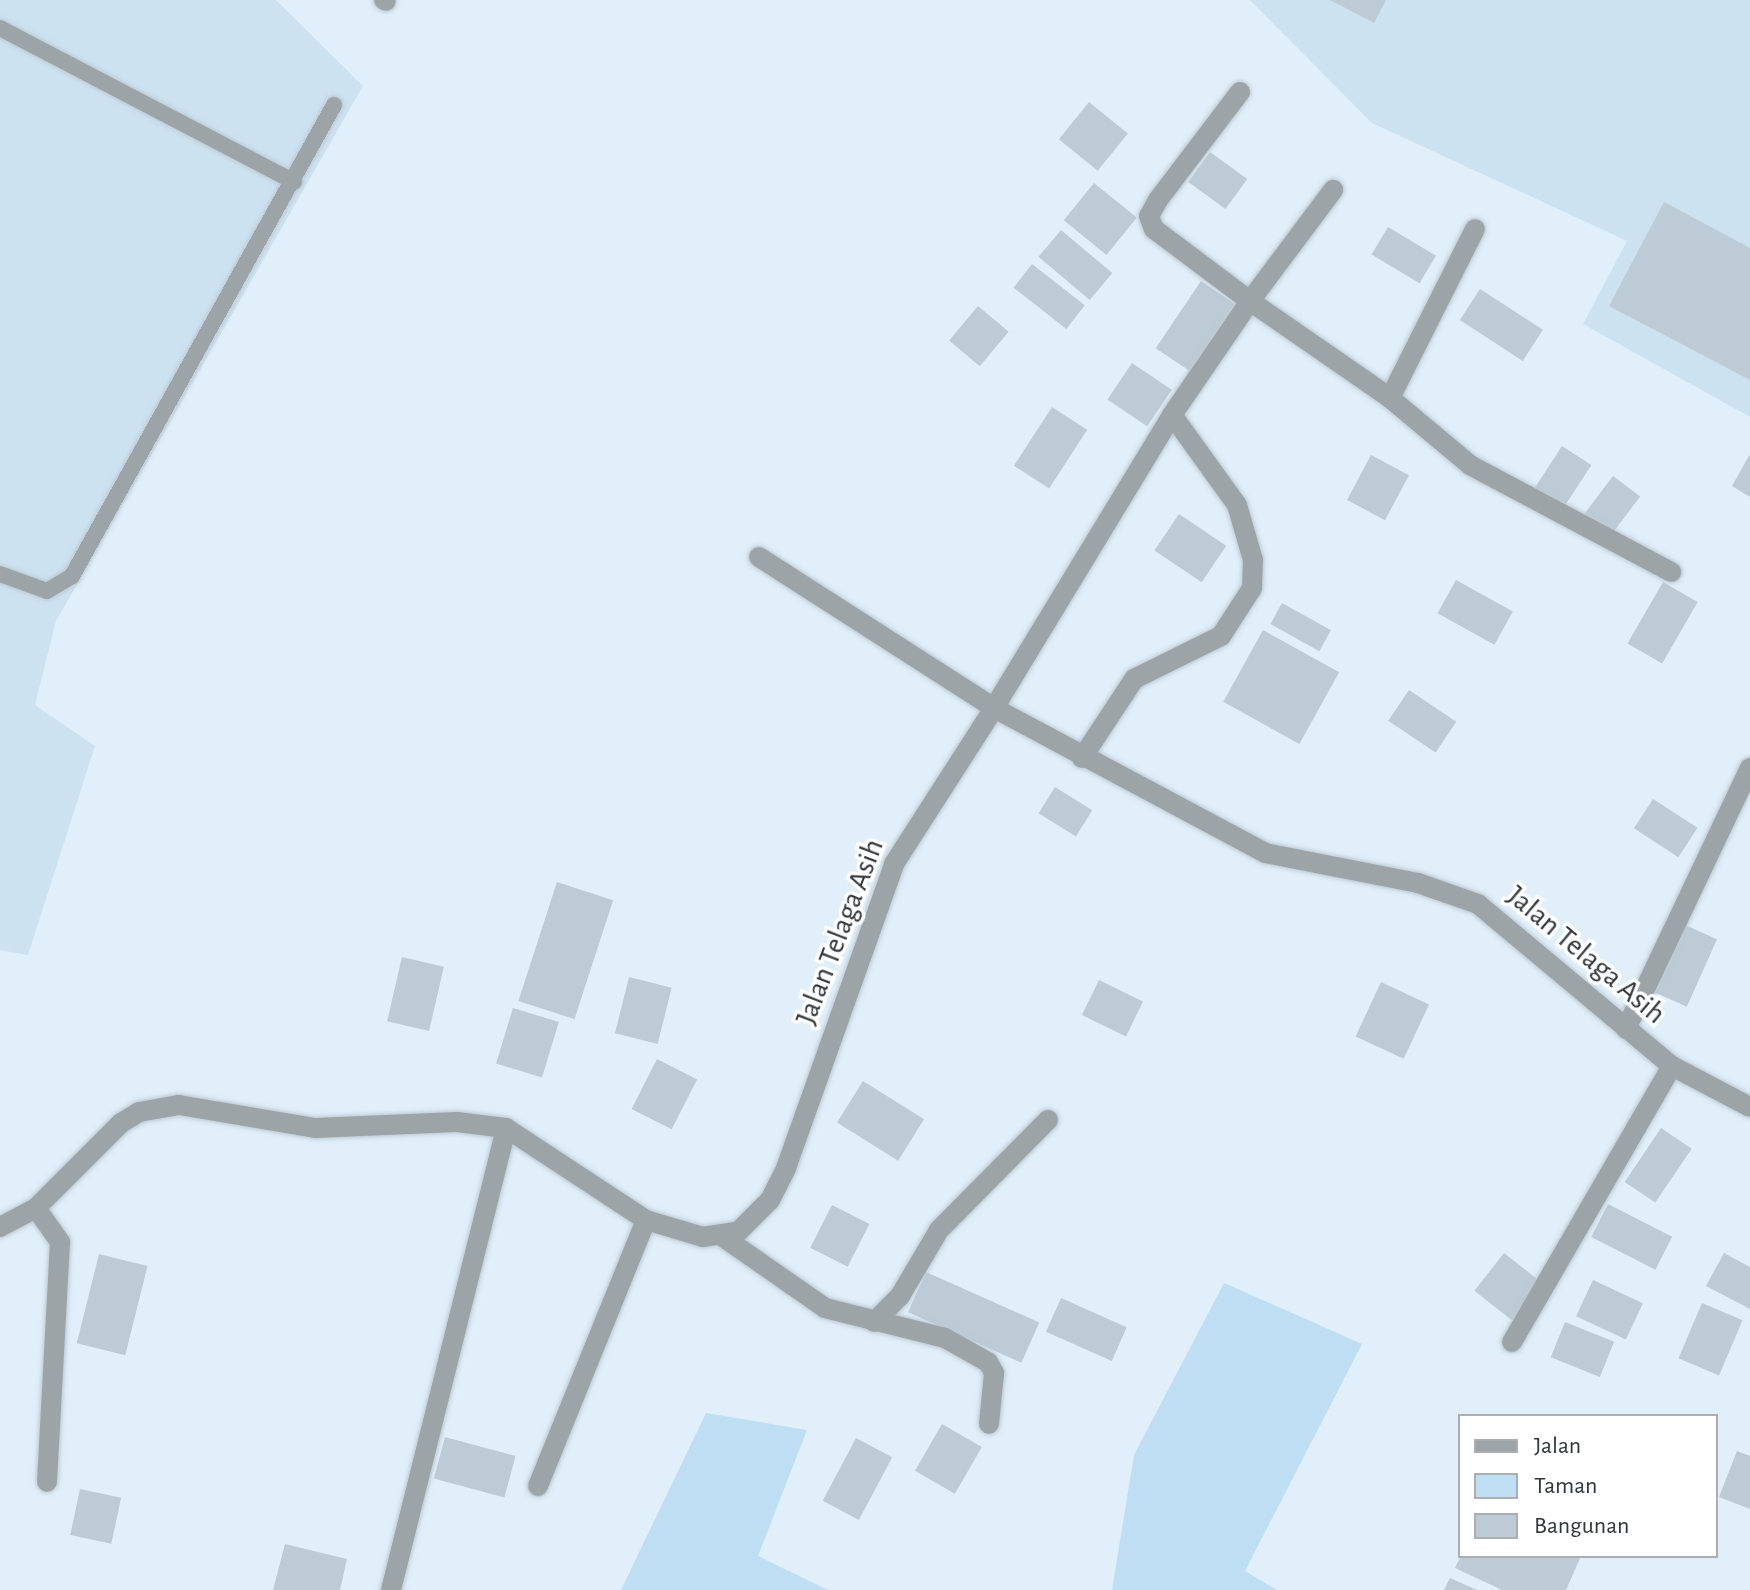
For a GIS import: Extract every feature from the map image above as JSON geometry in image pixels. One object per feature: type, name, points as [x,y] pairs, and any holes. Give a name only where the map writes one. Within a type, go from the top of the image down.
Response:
[{"type":"street","points":[[1240,92],[1149,216],[1167,242],[1390,398],[1470,465],[1671,572]]},
{"type":"street","points":[[759,557],[994,708],[1172,415],[1250,301],[1333,190]]},
{"type":"street","points":[[1390,398],[1475,229]]},
{"type":"street","points":[[1082,758],[1134,679],[1221,636],[1252,588],[1253,560],[1237,505],[1172,415]]},
{"type":"street","name":"Jalan Telaga Asih","points":[[723,1237],[752,1223],[786,1168],[894,864],[994,708],[1082,758],[1265,853],[1418,883],[1478,904],[1672,1066],[1750,1107]]},
{"type":"street","points":[[1626,1029],[1750,768]]},
{"type":"street","points":[[1512,1342],[1672,1066]]},
{"type":"street","points":[[0,1227],[36,1208],[121,1123],[157,1106],[315,1128],[457,1122],[506,1128],[646,1220],[684,1235],[723,1237],[804,1297],[874,1322],[945,1338],[988,1362],[994,1373],[989,1424]]},
{"type":"street","points":[[874,1322],[900,1296],[939,1230],[1048,1120]]},
{"type":"street","points":[[391,1590],[506,1128]]},
{"type":"street","points":[[36,1208],[60,1242],[47,1482]]},
{"type":"street","points":[[538,1486],[646,1220]]},
{"type":"lane","points":[[0,28],[294,182]]},
{"type":"lane","points":[[0,574],[47,591],[72,576],[294,182],[334,105]]},
{"type":"shaded area","points":[[0,0],[276,0],[363,86],[56,621],[35,705],[95,746],[28,955],[0,950]]},
{"type":"shaded area","points":[[1250,0],[1750,0],[1750,417],[1583,324],[1627,241],[1372,123]]},
{"type":"green space","points":[[1224,1283],[1362,1344],[1245,1571],[1277,1590],[1112,1590],[1134,1455]]},
{"type":"green space","points":[[706,1413],[807,1430],[758,1556],[828,1590],[621,1590]]},
{"type":"building","points":[[1330,0],[1386,0],[1374,23]]},
{"type":"building","points":[[1089,102],[1128,133],[1098,171],[1059,139]]},
{"type":"building","points":[[1210,152],[1247,179],[1225,209],[1188,182]]},
{"type":"building","points":[[1094,183],[1137,218],[1107,255],[1064,220]]},
{"type":"building","points":[[1664,202],[1750,248],[1750,380],[1609,306]]},
{"type":"building","points":[[1388,227],[1436,256],[1420,283],[1372,254]]},
{"type":"building","points":[[1061,230],[1112,273],[1090,300],[1039,257]]},
{"type":"building","points":[[1032,264],[1085,305],[1066,329],[1014,288]]},
{"type":"building","points":[[1201,281],[1235,304],[1190,371],[1156,348]]},
{"type":"building","points":[[1480,289],[1543,330],[1523,361],[1460,320]]},
{"type":"building","points":[[978,306],[1009,332],[980,366],[949,340]]},
{"type":"building","points":[[1132,363],[1172,390],[1147,426],[1107,399]]},
{"type":"building","points":[[1052,407],[1087,430],[1049,489],[1014,466]]},
{"type":"building","points":[[1562,446],[1591,465],[1564,508],[1534,489]]},
{"type":"building","points":[[1750,454],[1750,497],[1732,486]]},
{"type":"building","points":[[1371,455],[1409,475],[1385,520],[1347,500]]},
{"type":"building","points":[[1613,476],[1640,496],[1611,535],[1584,514]]},
{"type":"building","points":[[1179,514],[1226,546],[1202,582],[1154,550]]},
{"type":"building","points":[[1456,580],[1513,612],[1494,645],[1438,613]]},
{"type":"building","points":[[1663,582],[1698,602],[1662,663],[1628,643]]},
{"type":"building","points":[[1282,603],[1331,630],[1319,651],[1270,624]]},
{"type":"building","points":[[1263,630],[1339,672],[1299,744],[1223,702]]},
{"type":"building","points":[[1409,690],[1456,722],[1436,753],[1388,721]]},
{"type":"building","points":[[1055,787],[1092,810],[1076,837],[1039,813]]},
{"type":"building","points":[[1653,799],[1697,828],[1678,857],[1634,828]]},
{"type":"building","points":[[557,882],[613,900],[574,1019],[518,1001]]},
{"type":"building","points":[[1685,925],[1717,939],[1687,1007],[1655,993]]},
{"type":"building","points":[[402,957],[444,967],[429,1031],[387,1021]]},
{"type":"building","points":[[629,977],[672,988],[658,1044],[615,1033]]},
{"type":"building","points":[[1099,980],[1143,1001],[1126,1037],[1082,1015]]},
{"type":"building","points":[[1381,982],[1429,1004],[1404,1059],[1356,1036]]},
{"type":"building","points":[[513,1008],[559,1022],[542,1077],[496,1063]]},
{"type":"building","points":[[657,1059],[697,1079],[672,1129],[632,1109]]},
{"type":"building","points":[[863,1081],[924,1119],[898,1161],[837,1123]]},
{"type":"building","points":[[1661,1128],[1692,1149],[1655,1203],[1625,1182]]},
{"type":"building","points":[[1608,1204],[1672,1237],[1655,1270],[1591,1237]]},
{"type":"building","points":[[832,1205],[869,1224],[848,1267],[810,1248]]},
{"type":"building","points":[[1504,1253],[1542,1283],[1512,1320],[1474,1291]]},
{"type":"building","points":[[1724,1253],[1750,1267],[1750,1309],[1706,1286]]},
{"type":"building","points":[[99,1254],[148,1266],[125,1355],[77,1343]]},
{"type":"building","points":[[926,1272],[1039,1322],[1021,1363],[908,1312]]},
{"type":"building","points":[[1593,1280],[1643,1303],[1626,1339],[1576,1316]]},
{"type":"building","points":[[1061,1298],[1127,1327],[1112,1361],[1046,1332]]},
{"type":"building","points":[[1702,1303],[1743,1320],[1719,1375],[1679,1358]]},
{"type":"building","points":[[1565,1322],[1614,1342],[1600,1377],[1551,1357]]},
{"type":"building","points":[[942,1424],[982,1447],[955,1494],[915,1471]]},
{"type":"building","points":[[445,1437],[516,1456],[504,1497],[434,1479]]},
{"type":"building","points":[[856,1438],[892,1457],[859,1520],[823,1501]]},
{"type":"building","points":[[1737,1451],[1750,1456],[1750,1509],[1719,1497]]},
{"type":"building","points":[[80,1489],[121,1498],[111,1544],[70,1535]]},
{"type":"building","points":[[285,1544],[347,1559],[340,1590],[273,1590]]},
{"type":"building","points":[[1460,1558],[1580,1558],[1566,1590],[1502,1590],[1455,1568]]},
{"type":"building","points":[[1450,1578],[1477,1590],[1444,1590]]}]
